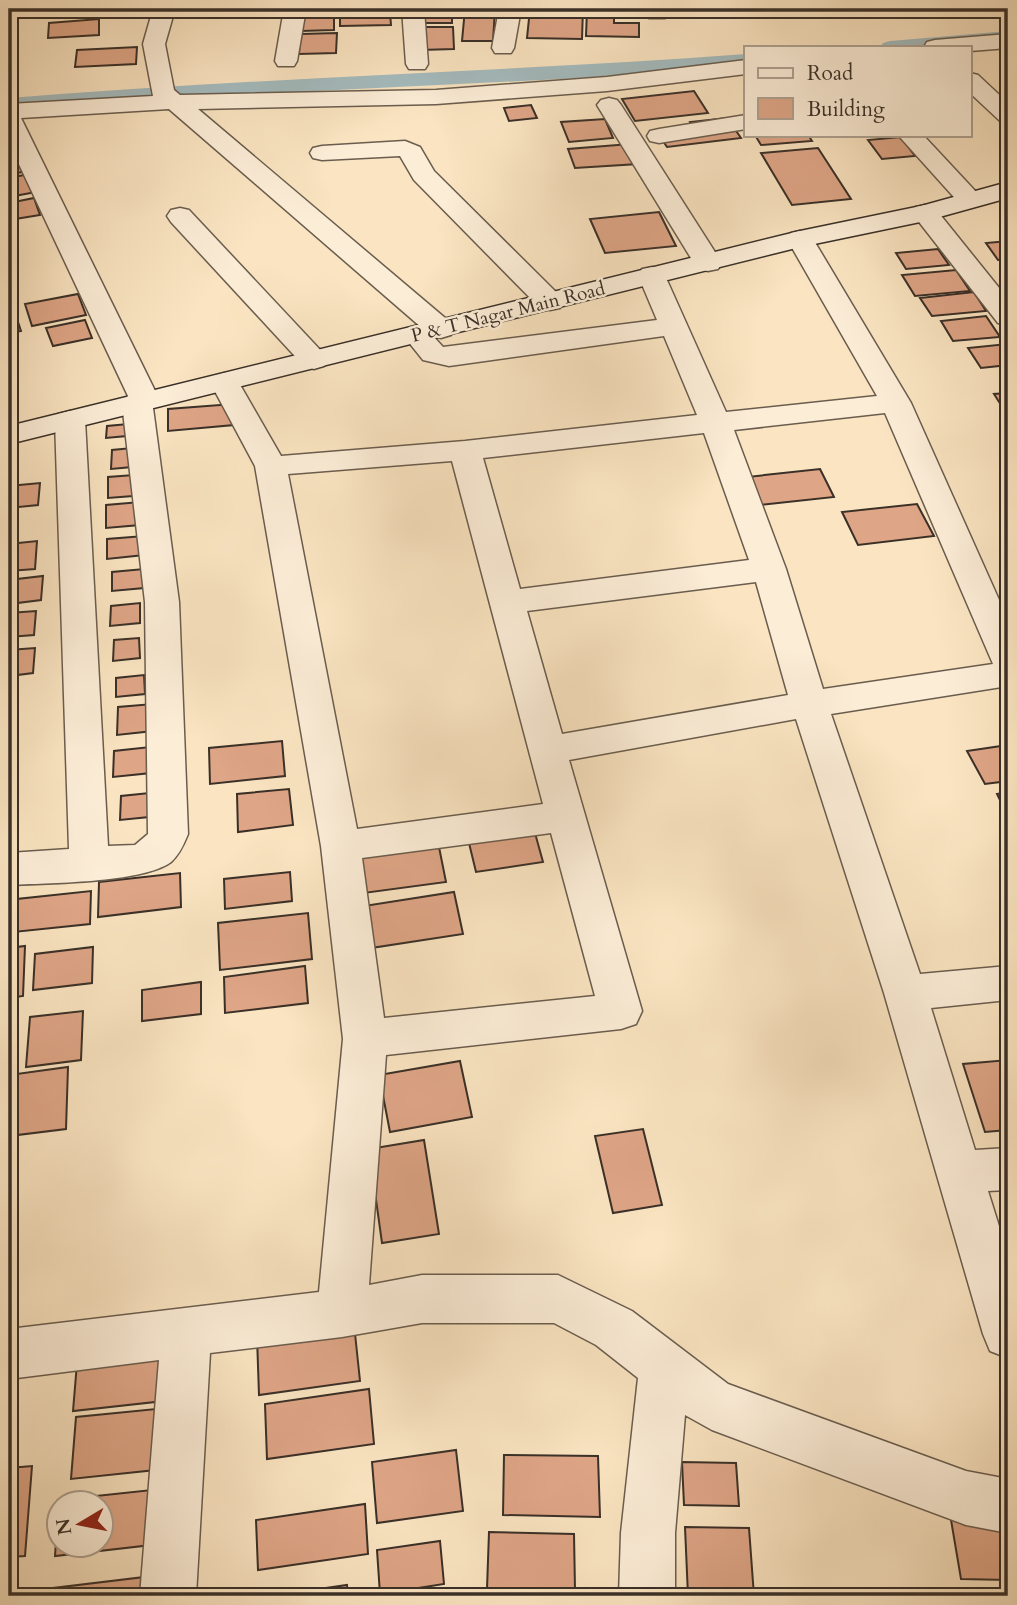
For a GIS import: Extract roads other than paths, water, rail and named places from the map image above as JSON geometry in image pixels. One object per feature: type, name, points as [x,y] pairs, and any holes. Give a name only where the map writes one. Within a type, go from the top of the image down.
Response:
[{"type":"street","points":[[164,9],[154,44],[171,99],[212,130],[340,244],[429,332],[433,354],[449,357],[674,326]]},
{"type":"street","points":[[286,61],[295,9]]},
{"type":"street","points":[[413,9],[417,64]]},
{"type":"street","points":[[503,48],[510,9]]},
{"type":"street","points":[[948,9],[1008,9]]},
{"type":"street","points":[[947,46],[1008,41]]},
{"type":"street","points":[[9,111],[171,99],[436,97],[607,84],[744,67]]},
{"type":"street","points":[[972,82],[1008,116]]},
{"type":"street","points":[[609,105],[708,263]]},
{"type":"street","points":[[9,118],[141,402],[162,602],[168,834],[165,845],[156,853],[136,860],[9,869]]},
{"type":"street","points":[[659,136],[744,122]]},
{"type":"street","points":[[911,136],[970,200]]},
{"type":"street","points":[[322,153],[405,148],[411,152],[423,175],[439,192],[550,302]]},
{"type":"street","name":"P & T Nagar Main Road","points":[[9,435],[800,239],[925,213],[1008,190]]},
{"type":"street","points":[[925,213],[1008,317]]},
{"type":"street","points":[[180,216],[314,360]]},
{"type":"street","points":[[800,239],[896,403],[1008,659]]},
{"type":"street","points":[[652,275],[715,421],[769,569],[809,704],[905,993],[1008,1334]]},
{"type":"street","points":[[225,382],[271,466],[341,846],[365,1038],[342,1313]]},
{"type":"street","points":[[271,466],[465,450],[896,403]]},
{"type":"street","points":[[70,420],[89,863]]},
{"type":"street","points":[[365,1038],[621,1011],[546,751],[465,450]]},
{"type":"street","points":[[506,602],[769,569]]},
{"type":"street","points":[[546,751],[809,704],[1008,674]]},
{"type":"street","points":[[341,846],[566,816]]},
{"type":"street","points":[[905,993],[1008,983]]},
{"type":"street","points":[[960,1172],[1008,1168]]},
{"type":"street","points":[[9,1354],[342,1313],[422,1299],[558,1299],[614,1328],[712,1404],[966,1498],[1008,1506]]},
{"type":"street","points":[[168,1596],[186,1332]]},
{"type":"street","points":[[646,1596],[648,1532],[664,1366]]},
{"type":"waterway","points":[[902,46],[1008,37]]},
{"type":"waterway","points":[[9,104],[744,60]]}]
